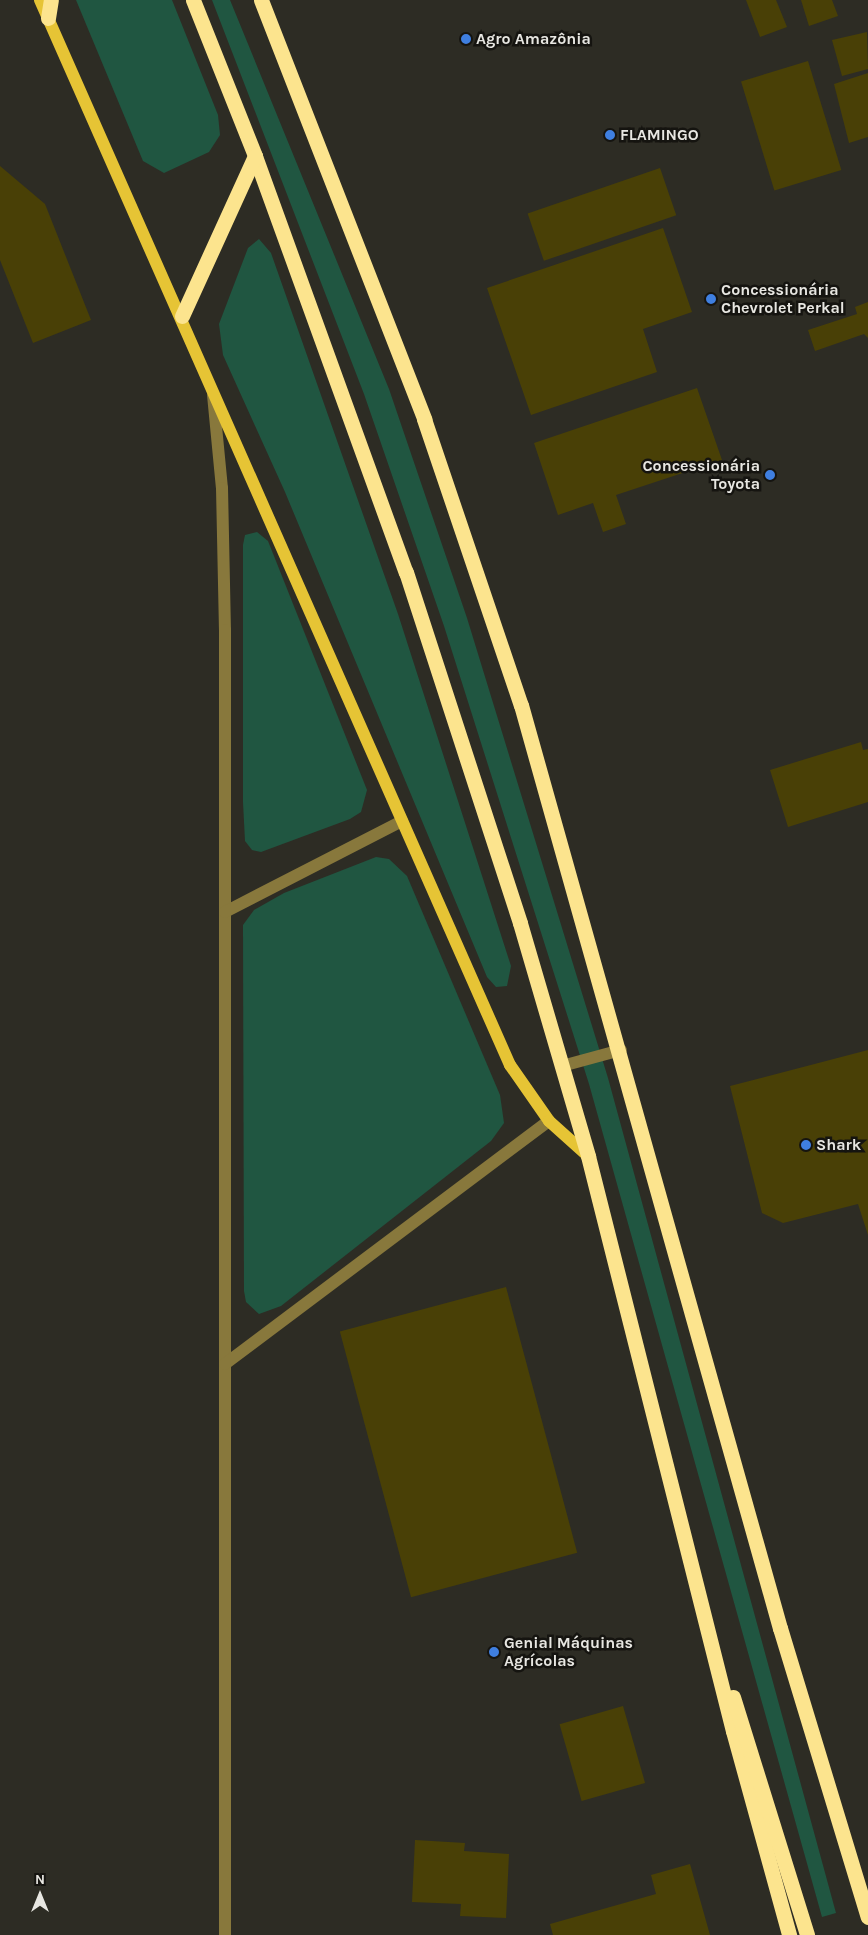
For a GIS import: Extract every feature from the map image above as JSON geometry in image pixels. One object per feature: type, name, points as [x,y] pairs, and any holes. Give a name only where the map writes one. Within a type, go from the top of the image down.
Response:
[{"type":"highway","points":[[48,18],[51,0]]},
{"type":"highway","points":[[193,0],[255,156],[406,572],[562,1066],[588,1156],[716,1653],[733,1731],[790,1935]]},
{"type":"highway","points":[[261,0],[424,419],[521,705],[621,1050],[780,1628],[868,1917]]},
{"type":"highway","points":[[182,316],[255,156]]},
{"type":"highway","points":[[716,1653],[744,1724],[807,1935]]},
{"type":"main road","points":[[40,0],[182,316],[510,1065],[549,1121],[588,1156]]},
{"type":"street","points":[[212,385],[223,516],[225,1935]]},
{"type":"street","points":[[225,912],[402,821]]},
{"type":"street","points":[[562,1066],[621,1050]]},
{"type":"street","points":[[225,1364],[549,1121]]},
{"type":"green space","points":[[76,0],[172,0],[218,115],[220,135],[209,152],[164,173],[143,161]]},
{"type":"green space","points":[[212,0],[230,0],[389,389],[467,618],[608,1078],[836,1913],[822,1917],[589,1084],[444,626],[364,394]]},
{"type":"green space","points":[[259,239],[271,253],[398,614],[511,966],[507,986],[496,987],[487,977],[285,492],[223,355],[219,324],[248,248]]},
{"type":"green space","points":[[257,532],[268,541],[367,790],[361,812],[350,819],[261,852],[252,850],[245,841],[243,802],[243,545],[245,535]]},
{"type":"green space","points":[[376,857],[389,859],[407,876],[500,1095],[504,1123],[491,1141],[281,1306],[259,1314],[246,1302],[244,1291],[243,925],[254,910],[284,893]]},
{"type":"building","points":[[746,0],[776,0],[787,27],[760,37]]},
{"type":"building","points":[[801,0],[832,0],[838,16],[809,26]]},
{"type":"building","points":[[867,32],[868,69],[842,76],[832,40]]},
{"type":"building","points":[[808,61],[841,170],[774,190],[741,81]]},
{"type":"building","points":[[868,73],[868,137],[849,143],[834,84]]},
{"type":"building","points":[[0,166],[45,204],[91,320],[33,343],[0,260]]},
{"type":"building","points":[[660,168],[676,215],[544,261],[528,214]]},
{"type":"building","points":[[663,228],[692,312],[643,329],[657,372],[531,415],[487,288]]},
{"type":"building","points":[[868,302],[868,338],[864,334],[815,351],[808,330],[857,314],[855,307]]},
{"type":"building","points":[[697,388],[722,460],[616,495],[626,524],[603,532],[593,503],[558,515],[534,443]]},
{"type":"building","points":[[861,742],[863,750],[868,749],[868,802],[788,827],[770,770]]},
{"type":"building","name":"Shark","points":[[868,1050],[868,1235],[858,1204],[783,1223],[762,1213],[730,1086]]},
{"type":"building","points":[[506,1287],[577,1553],[411,1597],[340,1332]]},
{"type":"building","points":[[623,1706],[645,1783],[582,1801],[560,1724]]},
{"type":"building","points":[[415,1840],[465,1843],[464,1851],[509,1854],[506,1918],[460,1916],[461,1904],[412,1902]]},
{"type":"building","points":[[690,1864],[710,1935],[553,1935],[550,1924],[656,1894],[651,1875]]},
{"type":"place","name":"Agro Amazônia","points":[[466,39]]},
{"type":"place","name":"FLAMINGO","points":[[610,135]]},
{"type":"place","name":"Concessionária Chevrolet Perkal","points":[[711,299]]},
{"type":"place","name":"Concessionária Toyota","points":[[770,475]]},
{"type":"place","name":"Shark","points":[[806,1145]]},
{"type":"place","name":"Genial Máquinas Agrícolas","points":[[494,1652]]}]
